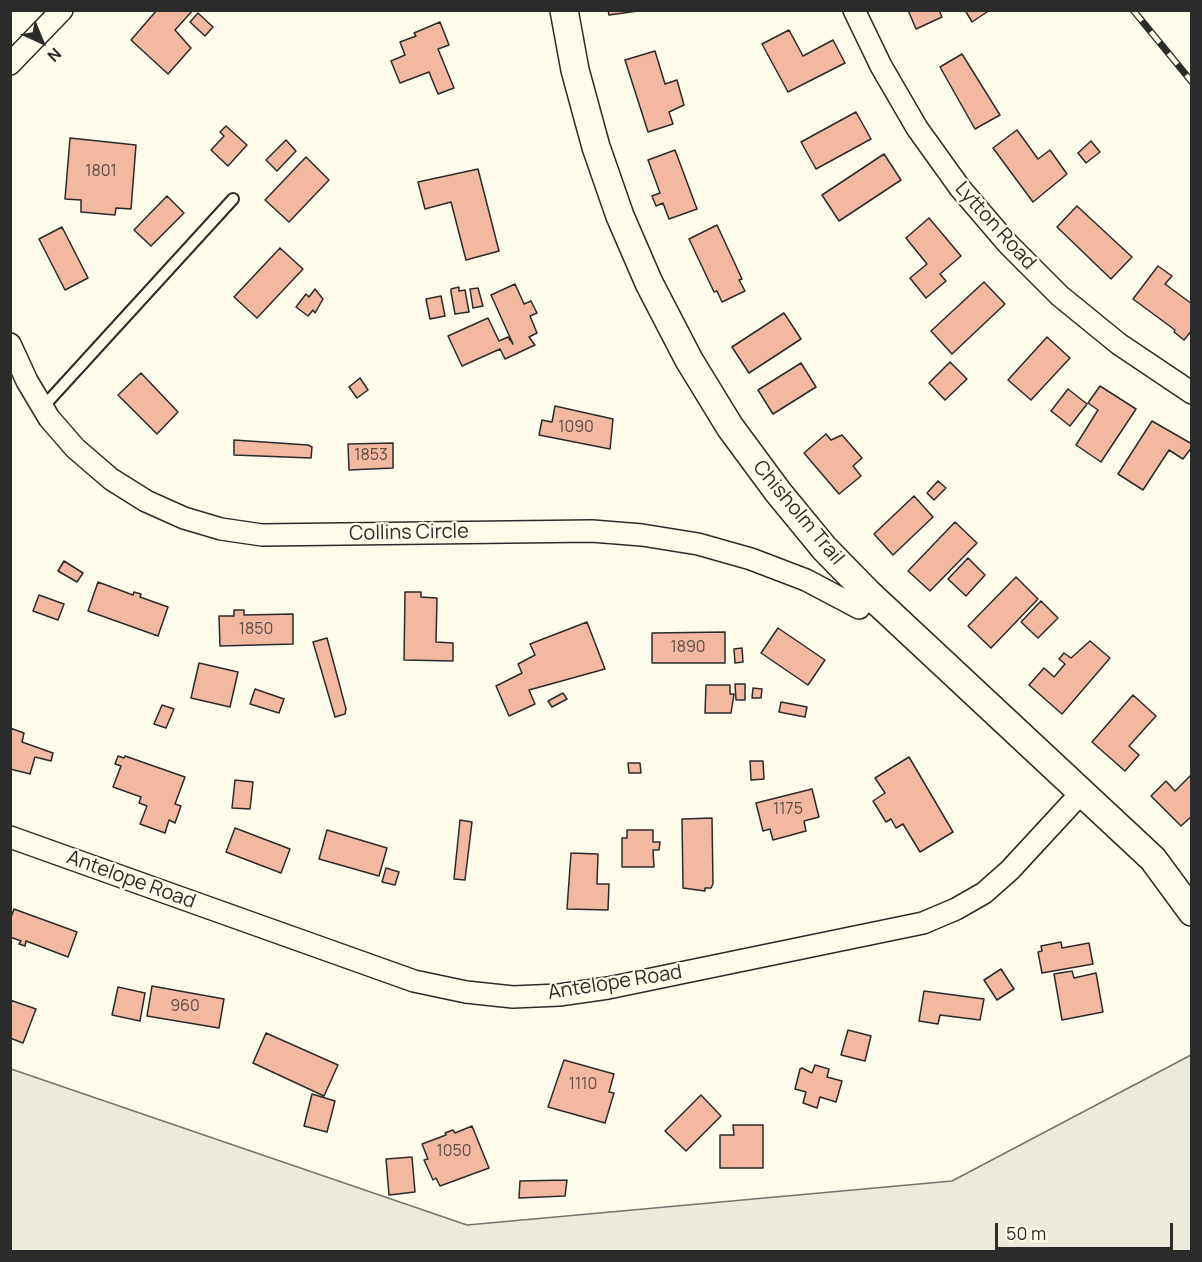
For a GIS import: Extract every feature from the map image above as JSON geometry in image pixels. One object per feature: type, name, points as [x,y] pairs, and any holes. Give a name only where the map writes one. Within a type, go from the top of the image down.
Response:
[{"type":"street","points":[[10,64],[62,10]]},
{"type":"street","name":"Chisholm Trail","points":[[564,10],[575,70],[596,147],[620,216],[649,283],[684,350],[730,427],[778,492],[824,548],[868,593],[1153,860],[1191,912]]},
{"type":"street","name":"Lytton Road","points":[[854,10],[881,66],[917,128],[960,188],[1008,244],[1060,296],[1119,344],[1191,393]]},
{"type":"street","name":"Collins Circle","points":[[10,344],[27,381],[43,407],[75,448],[111,479],[146,501],[184,518],[221,529],[262,535],[592,531],[642,535],[698,544],[751,559],[806,580],[859,608],[868,593]]},
{"type":"street","name":"Antelope Road","points":[[10,837],[414,981],[465,992],[513,997],[560,995],[608,988],[923,922],[956,909],[984,893],[1010,870],[1082,792]]},
{"type":"lane","points":[[43,407],[233,199]]},
{"type":"shaded area","points":[[1191,1055],[1191,1251],[11,1251],[11,1069],[467,1225],[952,1181]]},
{"type":"building","points":[[157,10],[193,10],[175,30],[191,48],[168,74],[131,40]]},
{"type":"building","points":[[608,10],[638,10],[638,11],[609,15]]},
{"type":"building","points":[[908,10],[939,10],[942,17],[916,29]]},
{"type":"building","points":[[965,10],[990,10],[972,22]]},
{"type":"building","points":[[198,13],[213,27],[205,36],[190,22]]},
{"type":"building","points":[[440,22],[449,45],[438,49],[454,88],[438,94],[429,72],[400,83],[391,61],[405,55],[400,42]]},
{"type":"building","points":[[789,30],[803,56],[833,40],[845,63],[788,92],[762,44]]},
{"type":"building","points":[[655,51],[665,84],[677,80],[684,105],[669,112],[673,124],[648,132],[625,60]]},
{"type":"building","points":[[962,54],[1000,115],[975,129],[940,67]]},
{"type":"building","points":[[856,112],[871,139],[816,169],[801,142]]},
{"type":"building","points":[[226,126],[247,145],[228,166],[211,150],[224,136],[220,132]]},
{"type":"building","points":[[1017,130],[1038,159],[1050,150],[1067,174],[1033,202],[993,148]]},
{"type":"building","points":[[70,138],[136,145],[131,209],[116,208],[115,215],[81,212],[81,200],[65,199]]},
{"type":"building","points":[[286,140],[296,151],[277,171],[266,160]]},
{"type":"building","points":[[1091,141],[1100,152],[1086,163],[1078,153]]},
{"type":"building","points":[[675,150],[697,209],[669,219],[663,203],[656,206],[652,196],[660,193],[648,160]]},
{"type":"building","points":[[884,154],[901,180],[839,221],[822,195]]},
{"type":"building","points":[[306,157],[329,180],[289,222],[265,200]]},
{"type":"building","points":[[478,169],[499,251],[466,260],[451,202],[425,209],[418,182]]},
{"type":"building","points":[[167,196],[184,213],[151,246],[134,230]]},
{"type":"building","points":[[1077,206],[1132,257],[1111,279],[1057,227]]},
{"type":"building","points":[[929,218],[961,256],[940,274],[946,281],[926,298],[910,278],[927,264],[906,238]]},
{"type":"building","points":[[717,225],[742,279],[739,280],[745,291],[722,302],[717,291],[714,292],[689,239]]},
{"type":"building","points":[[62,227],[88,278],[65,290],[39,239]]},
{"type":"building","points":[[280,248],[303,269],[257,318],[234,297]]},
{"type":"building","points":[[1158,266],[1172,276],[1165,284],[1192,304],[1192,330],[1184,340],[1174,332],[1175,330],[1133,299]]},
{"type":"building","points":[[984,282],[1005,304],[952,354],[931,331]]},
{"type":"building","points":[[515,284],[524,304],[531,301],[537,313],[530,316],[537,333],[529,337],[535,345],[505,359],[500,349],[462,366],[448,336],[488,318],[499,341],[508,337],[513,344],[491,295]]},
{"type":"building","points":[[459,287],[459,291],[465,290],[469,312],[455,314],[451,289]]},
{"type":"building","points":[[478,288],[483,306],[473,308],[470,289]]},
{"type":"building","points":[[315,289],[323,299],[315,313],[313,310],[308,316],[296,307],[306,294],[309,297]]},
{"type":"building","points":[[441,296],[445,316],[430,319],[426,299]]},
{"type":"building","points":[[784,313],[801,339],[749,373],[732,347]]},
{"type":"building","points":[[1047,337],[1070,358],[1031,400],[1008,380]]},
{"type":"building","points":[[950,362],[967,379],[945,400],[929,383]]},
{"type":"building","points":[[801,363],[816,387],[773,414],[758,390]]},
{"type":"building","points":[[141,373],[178,412],[157,434],[118,395]]},
{"type":"building","points":[[360,378],[368,390],[357,398],[349,387]]},
{"type":"building","points":[[1100,386],[1136,409],[1101,462],[1076,445],[1098,410],[1088,403]]},
{"type":"building","points":[[1068,389],[1087,404],[1070,426],[1051,411]]},
{"type":"building","points":[[555,406],[613,419],[610,449],[539,435],[542,420],[552,422]]},
{"type":"building","points":[[1152,421],[1192,444],[1192,447],[1183,459],[1169,450],[1143,490],[1118,474]]},
{"type":"building","points":[[826,434],[831,440],[842,435],[862,458],[853,466],[861,476],[839,494],[804,453]]},
{"type":"building","points":[[234,440],[308,445],[312,447],[311,458],[234,455]]},
{"type":"building","points":[[393,443],[393,468],[349,470],[348,444]]},
{"type":"building","points":[[938,481],[946,488],[934,500],[927,493]]},
{"type":"building","points":[[914,496],[933,517],[893,555],[874,534]]},
{"type":"building","points":[[955,522],[977,543],[930,591],[908,571]]},
{"type":"building","points":[[968,558],[985,575],[966,596],[948,579]]},
{"type":"building","points":[[64,561],[83,573],[77,582],[58,571]]},
{"type":"building","points":[[1016,577],[1038,599],[991,648],[968,626]]},
{"type":"building","points":[[98,582],[133,595],[134,592],[141,594],[140,597],[168,607],[158,636],[88,611]]},
{"type":"building","points":[[405,592],[421,592],[421,597],[437,598],[436,642],[453,643],[453,661],[404,660]]},
{"type":"building","points":[[39,595],[64,604],[58,620],[33,611]]},
{"type":"building","points":[[1041,601],[1058,618],[1038,638],[1021,622]]},
{"type":"building","points":[[234,610],[244,610],[244,615],[293,614],[293,644],[220,646],[219,616],[234,616]]},
{"type":"building","points":[[587,622],[605,669],[529,690],[535,704],[509,716],[496,686],[522,673],[518,664],[535,655],[530,644]]},
{"type":"building","points":[[778,628],[825,660],[808,685],[761,653]]},
{"type":"building","points":[[725,632],[725,663],[652,663],[652,633]]},
{"type":"building","points":[[327,638],[346,709],[345,714],[335,717],[313,642]]},
{"type":"building","points":[[1090,641],[1110,658],[1062,714],[1029,685],[1044,668],[1054,677],[1065,664],[1059,659],[1064,653],[1071,658]]},
{"type":"building","points":[[742,648],[743,662],[735,663],[734,649]]},
{"type":"building","points":[[199,663],[238,672],[230,707],[191,698]]},
{"type":"building","points":[[735,684],[745,684],[745,700],[736,700]]},
{"type":"building","points":[[706,685],[730,685],[730,694],[734,694],[731,713],[705,713]]},
{"type":"building","points":[[753,688],[762,689],[761,698],[752,698]]},
{"type":"building","points":[[255,689],[284,699],[279,713],[250,704]]},
{"type":"building","points":[[563,693],[567,699],[552,707],[548,701]]},
{"type":"building","points":[[1133,695],[1156,716],[1129,746],[1139,755],[1125,771],[1092,742]]},
{"type":"building","points":[[781,702],[807,707],[805,717],[779,712]]},
{"type":"building","points":[[162,705],[174,709],[166,728],[154,724]]},
{"type":"building","points":[[10,728],[24,733],[22,742],[53,753],[51,761],[35,757],[30,774],[10,769]]},
{"type":"building","points":[[118,756],[124,758],[125,756],[185,777],[175,804],[181,806],[175,823],[169,820],[165,833],[140,824],[147,806],[139,803],[141,797],[113,787],[121,766],[115,764]]},
{"type":"building","points":[[909,757],[953,832],[920,852],[903,824],[896,828],[891,819],[886,822],[873,801],[885,793],[875,778]]},
{"type":"building","points":[[750,761],[763,761],[764,779],[751,780]]},
{"type":"building","points":[[628,763],[640,763],[641,773],[629,773]]},
{"type":"building","points":[[1192,774],[1192,816],[1181,826],[1151,796],[1166,781],[1175,791]]},
{"type":"building","points":[[235,780],[253,782],[250,809],[232,808]]},
{"type":"building","points":[[812,789],[819,817],[804,821],[806,831],[773,840],[770,829],[763,831],[756,803]]},
{"type":"building","points":[[712,818],[713,884],[711,888],[705,888],[705,891],[683,888],[682,819]]},
{"type":"building","points":[[460,820],[472,822],[465,880],[454,879]]},
{"type":"building","points":[[235,828],[290,849],[281,873],[226,852]]},
{"type":"building","points":[[327,830],[387,848],[379,876],[319,859]]},
{"type":"building","points":[[627,830],[653,830],[653,842],[660,842],[659,850],[653,850],[654,867],[622,867],[622,838],[627,838]]},
{"type":"building","points":[[571,853],[598,854],[597,884],[609,884],[608,910],[567,909]]},
{"type":"building","points":[[386,868],[399,872],[395,885],[382,882]]},
{"type":"building","points":[[14,909],[77,932],[68,957],[26,941],[25,946],[19,944],[21,941],[10,937],[10,920]]},
{"type":"building","points":[[1061,942],[1062,948],[1089,943],[1093,964],[1042,973],[1038,952],[1042,951],[1041,946]]},
{"type":"building","points":[[1001,969],[1014,989],[997,1000],[984,980]]},
{"type":"building","points":[[1072,971],[1074,978],[1096,973],[1103,1012],[1062,1020],[1054,974]]},
{"type":"building","points":[[152,986],[224,999],[219,1028],[147,1016]]},
{"type":"building","points":[[118,987],[145,993],[140,1021],[112,1015]]},
{"type":"building","points":[[924,991],[984,999],[980,1020],[940,1015],[938,1024],[919,1021]]},
{"type":"building","points":[[10,1000],[36,1009],[23,1043],[10,1038]]},
{"type":"building","points":[[848,1030],[871,1036],[865,1061],[841,1055]]},
{"type":"building","points":[[266,1033],[338,1065],[324,1096],[253,1063]]},
{"type":"building","points":[[564,1060],[614,1074],[609,1092],[614,1093],[605,1123],[548,1107]]},
{"type":"building","points":[[815,1065],[829,1069],[827,1077],[842,1081],[836,1102],[820,1097],[817,1108],[803,1103],[806,1092],[795,1089],[800,1069],[812,1073]]},
{"type":"building","points":[[312,1094],[335,1101],[327,1132],[304,1126]]},
{"type":"building","points":[[701,1095],[721,1116],[686,1151],[665,1131]]},
{"type":"building","points":[[733,1125],[763,1125],[763,1168],[720,1168],[720,1135],[734,1135]]},
{"type":"building","points":[[472,1126],[489,1168],[440,1186],[436,1178],[433,1180],[424,1160],[428,1159],[422,1144],[453,1130],[455,1133]]},
{"type":"building","points":[[412,1157],[415,1192],[389,1195],[386,1159]]},
{"type":"building","points":[[567,1180],[565,1196],[519,1198],[520,1181]]},
{"type":"railway","points":[[1133,10],[1192,82]]}]
